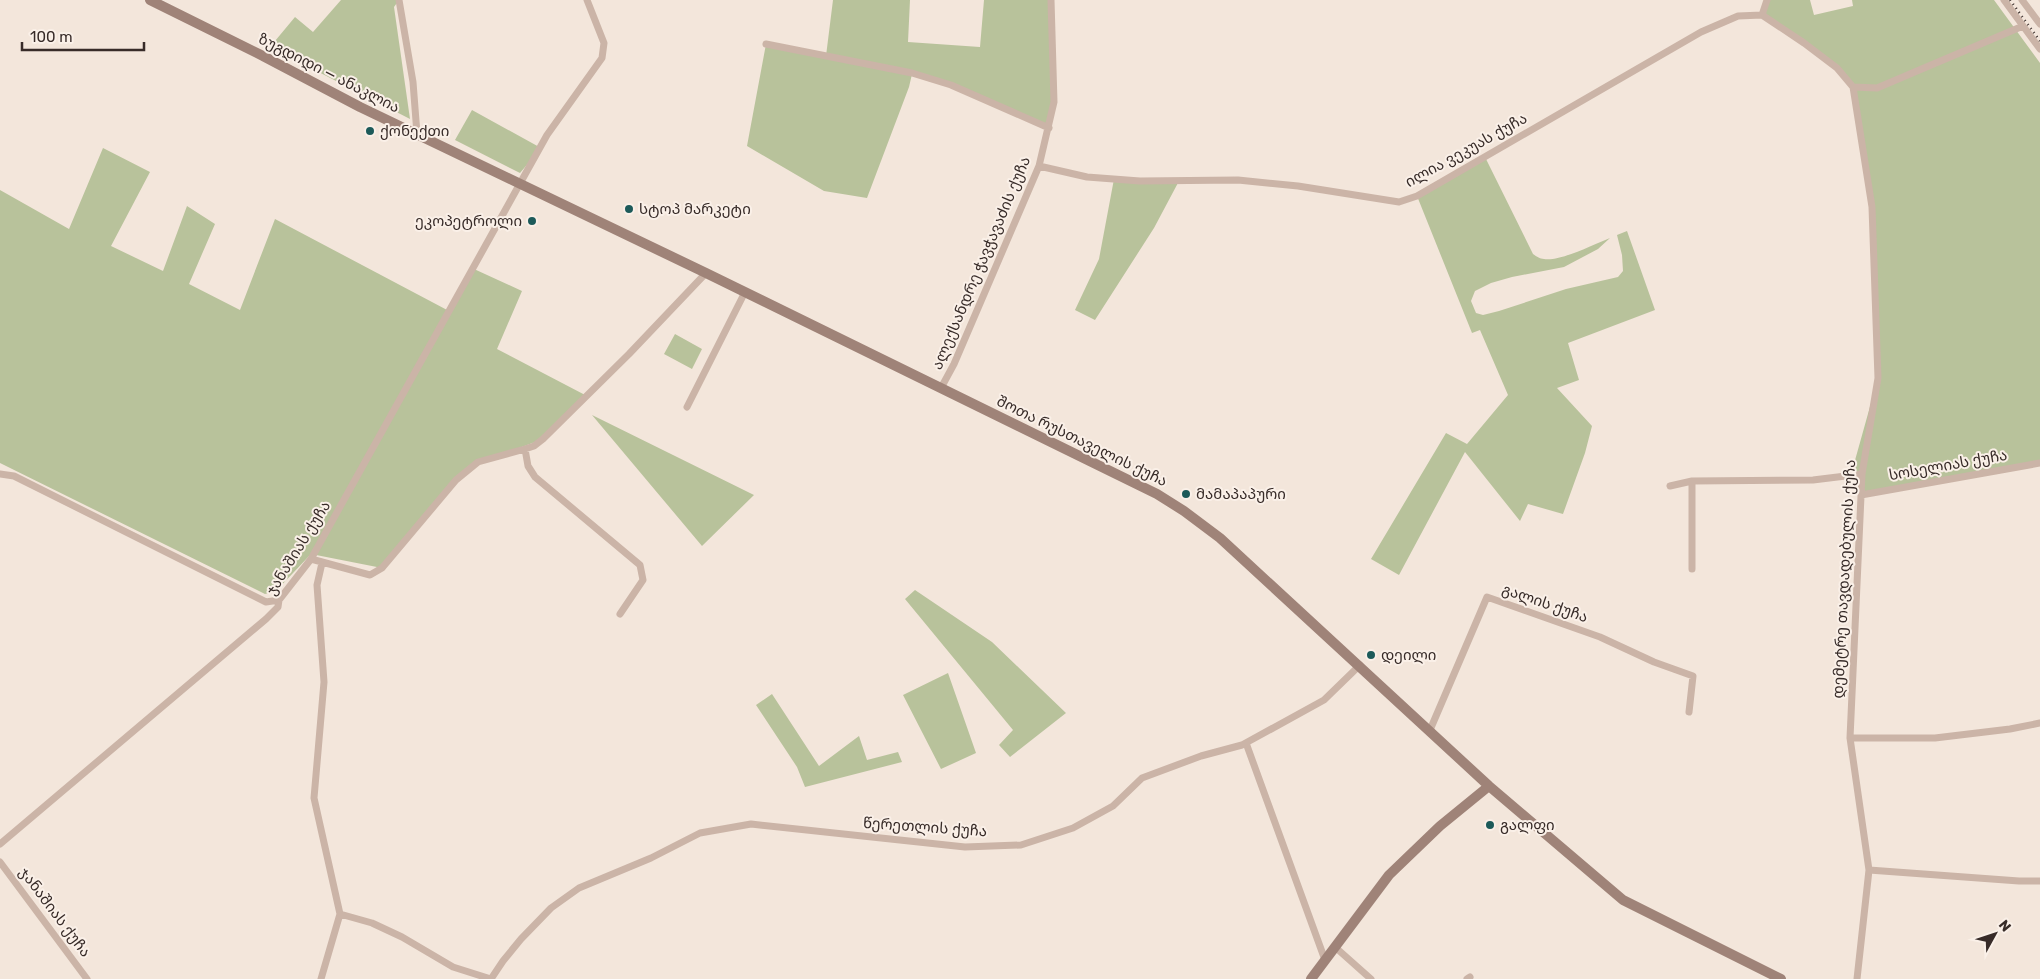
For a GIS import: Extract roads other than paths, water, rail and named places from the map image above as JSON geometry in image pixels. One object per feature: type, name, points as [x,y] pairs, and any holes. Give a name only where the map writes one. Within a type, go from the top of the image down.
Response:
[{"type":"main road","name":"ზუგდიდი — ანაკლია","points":[[150,0],[521,185]]},
{"type":"main road","name":"შოთა რუსთაველის ქუჩა","points":[[521,185],[706,272],[1146,488],[1184,511],[1220,538],[1360,665],[1489,786],[1623,900],[1781,979]]},
{"type":"main road","points":[[1311,979],[1389,875],[1440,826],[1489,786]]},
{"type":"street","points":[[399,0],[413,82],[417,134]]},
{"type":"street","name":"ჯანაშიას ქუჩა","points":[[0,844],[278,607],[278,600],[311,559],[521,185],[547,135],[602,58],[604,43],[587,0]]},
{"type":"street","name":"ალექსანდრე ჭავჭავაძის ქუჩა","points":[[941,388],[954,364],[1039,166],[1054,102],[1050,0]]},
{"type":"street","points":[[1762,16],[1767,0]]},
{"type":"street","points":[[2004,0],[2040,49]]},
{"type":"street","points":[[2022,0],[2040,23]]},
{"type":"street","name":"ილია ვეკუას ქუჩა","points":[[1039,166],[1087,178],[1140,181],[1238,180],[1298,186],[1399,202],[1417,196],[1701,32],[1738,16],[1762,16]]},
{"type":"street","name":"დემეტრე თავდადებულის ქუჩა","points":[[1762,16],[1804,42],[1837,68],[1853,88],[1872,207],[1878,378],[1860,495],[1850,738],[1869,870],[1857,979]]},
{"type":"street","points":[[1853,88],[1877,88],[2024,26]]},
{"type":"street","points":[[766,44],[912,73],[951,85],[1049,128]]},
{"type":"street","points":[[311,559],[370,575],[382,568],[456,480],[471,466],[478,462],[534,446],[543,439],[629,354],[706,272]]},
{"type":"street","points":[[688,408],[745,292]]},
{"type":"street","points":[[525,449],[528,466],[536,477],[640,565],[643,580],[620,614]]},
{"type":"street","name":"სოსელიას ქუჩა","points":[[1860,495],[2040,463]]},
{"type":"street","points":[[0,474],[14,476],[266,602],[278,600]]},
{"type":"street","points":[[1670,486],[1692,481],[1813,480],[1862,474]]},
{"type":"street","points":[[1692,481],[1692,569]]},
{"type":"street","points":[[321,979],[340,914],[314,798],[324,682],[317,586],[322,563]]},
{"type":"street","name":"გალის ქუჩა","points":[[1430,730],[1487,597],[1600,637],[1654,662],[1693,676],[1689,712]]},
{"type":"street","name":"წერეთლის ქუჩა","points":[[491,979],[521,939],[551,908],[579,888],[651,858],[700,833],[751,824],[965,847],[1020,845],[1073,828],[1112,806],[1142,778],[1201,756],[1246,743],[1324,700],[1360,665]]},
{"type":"street","points":[[1850,738],[1935,738],[2010,729],[2040,723]]},
{"type":"street","points":[[1246,743],[1325,960]]},
{"type":"street","name":"ჯანაშიას ქუჩა","points":[[0,862],[87,979]]},
{"type":"street","points":[[1869,870],[2040,881]]},
{"type":"street","points":[[340,914],[372,923],[402,937],[453,967],[491,979]]},
{"type":"street","points":[[1335,947],[1371,979]]},
{"type":"railway","points":[[2010,0],[2040,41]]},
{"type":"place","name":"ქონექთი","points":[[370,131]]},
{"type":"place","name":"სტოპ მარკეტი","points":[[629,209]]},
{"type":"place","name":"ეკოპეტროლი","points":[[532,221]]},
{"type":"place","name":"მამაპაპური","points":[[1186,494]]},
{"type":"place","name":"დეილი","points":[[1371,655]]},
{"type":"place","name":"გალფი","points":[[1490,825]]}]
